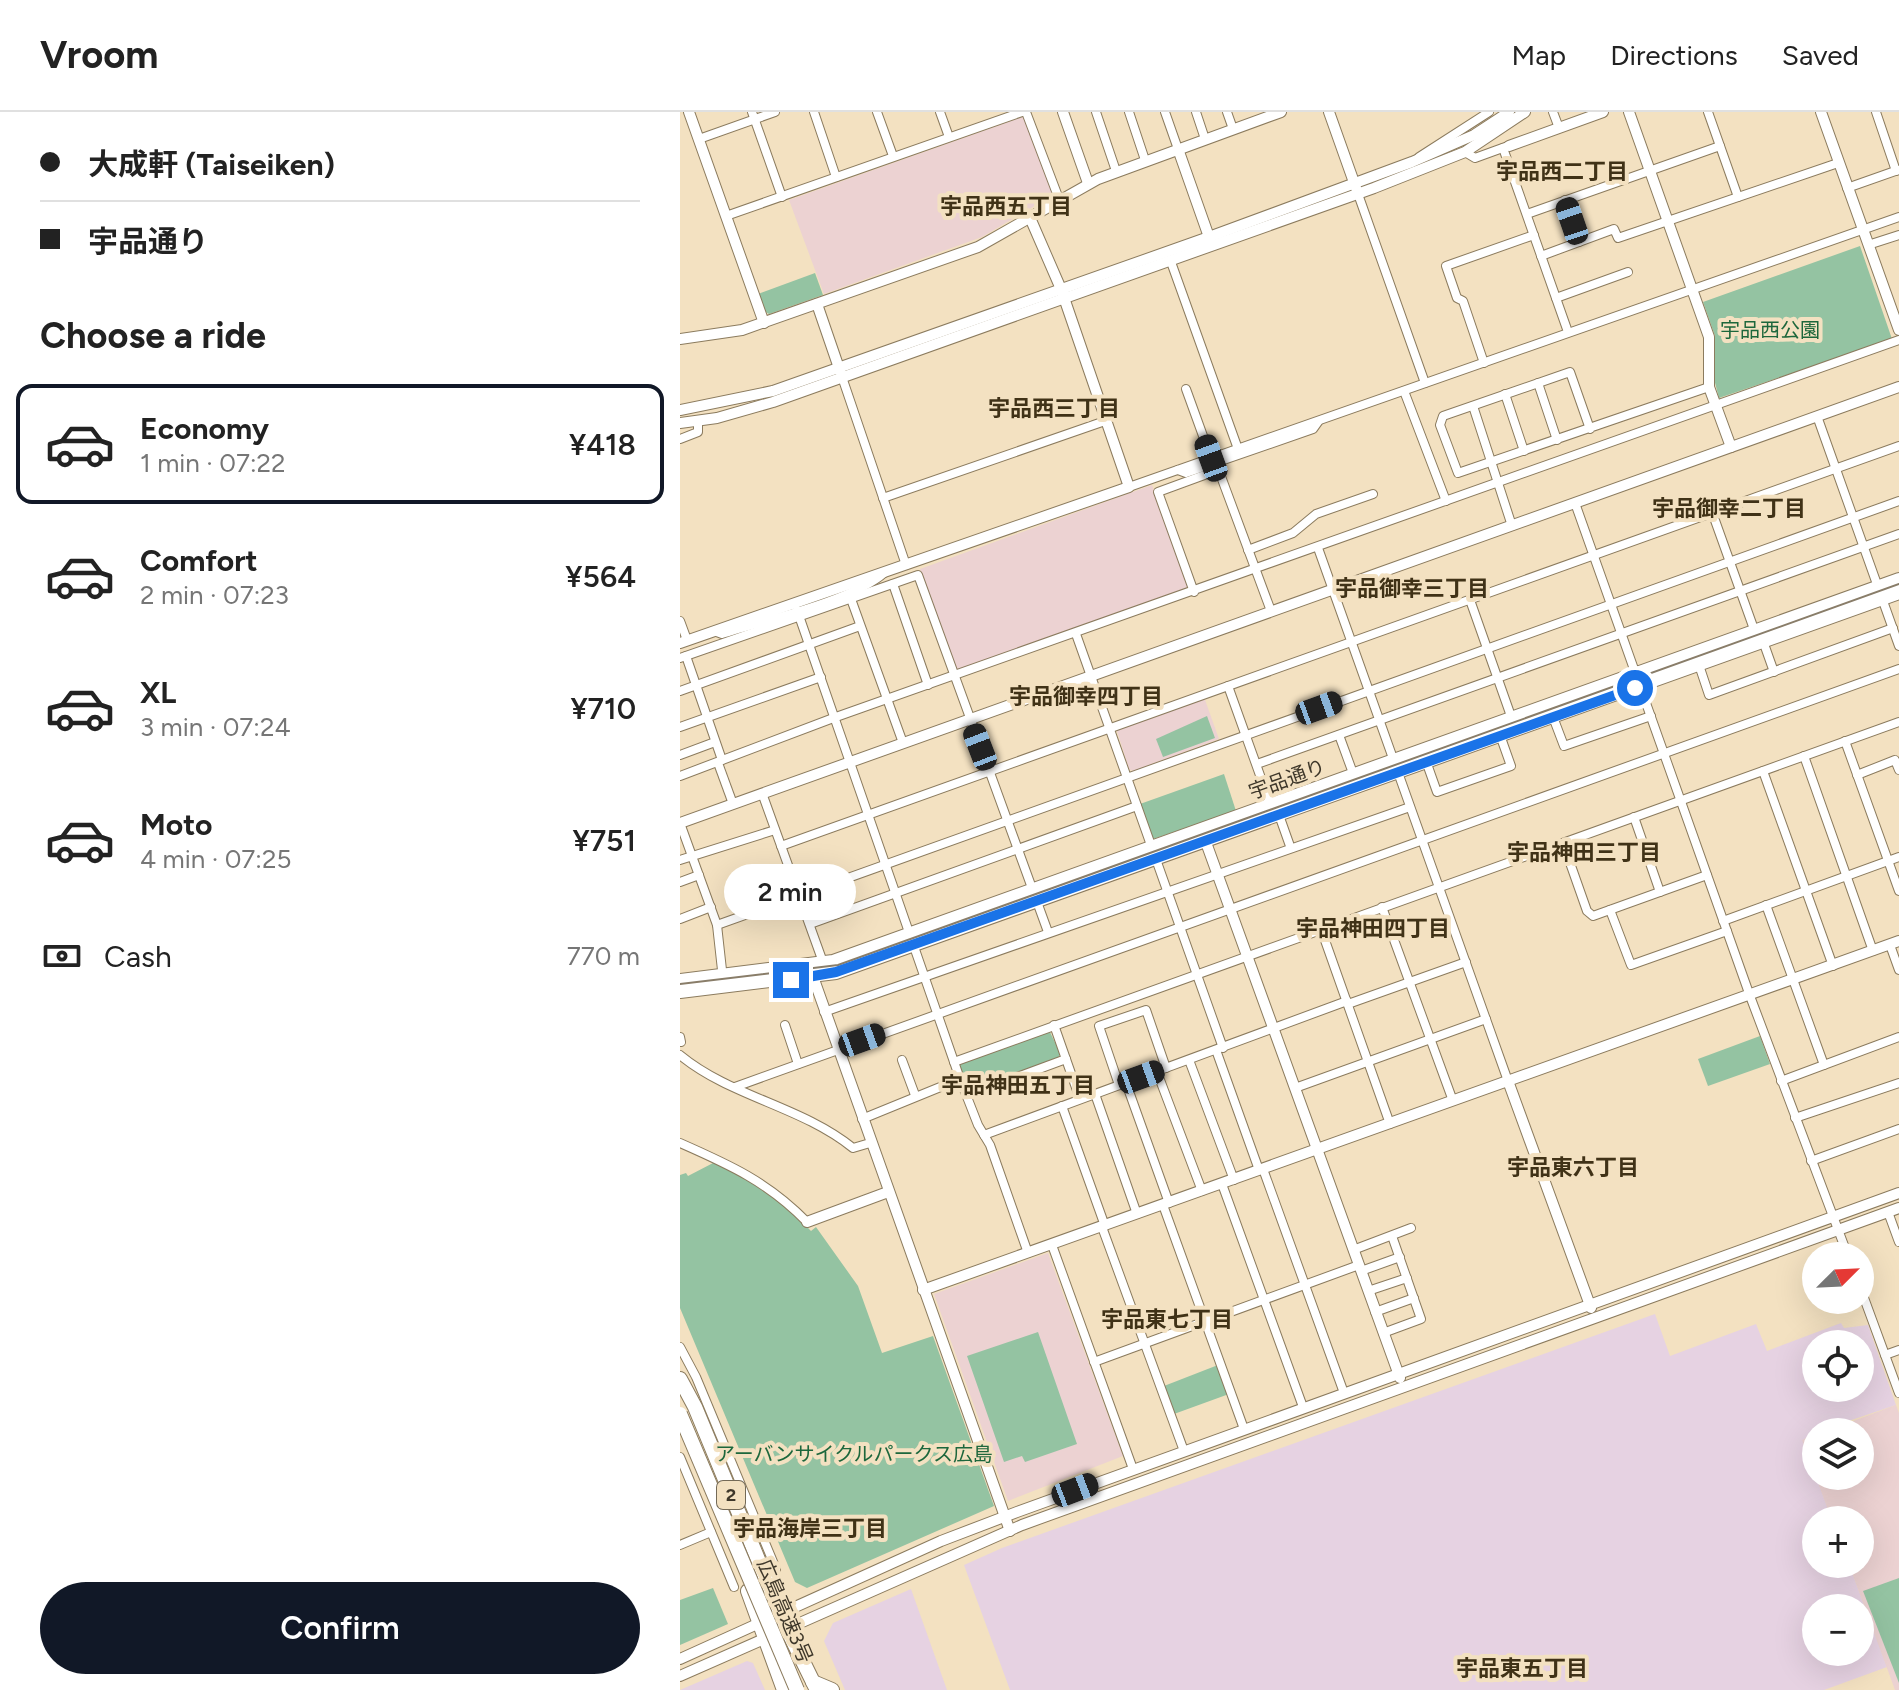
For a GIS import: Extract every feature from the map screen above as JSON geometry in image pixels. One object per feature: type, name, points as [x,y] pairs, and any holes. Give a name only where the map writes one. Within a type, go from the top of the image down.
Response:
[{"type":"highway","name":"宇品通り","points":[[680,991],[723,981],[816,970],[911,940],[1395,767],[1512,719],[1638,680],[1880,593],[1899,580]]},
{"type":"highway","name":"宇品通り","points":[[1880,593],[1899,592]]},
{"type":"highway","name":"宇品通り","points":[[1275,810],[1354,776],[1426,761],[1553,717],[1638,680],[1699,665],[1759,636]]},
{"type":"highway","name":"宇品通り","points":[[680,981],[723,981]]},
{"type":"highway","name":"2","points":[[680,1379],[695,1407],[786,1627],[815,1686]]},
{"type":"highway","name":"広島高速3号","points":[[680,1414],[797,1690]]},
{"type":"highway","name":"2","points":[[680,1428],[698,1468],[730,1562],[760,1624],[784,1690]]},
{"type":"highway","points":[[815,1686],[832,1690]]},
{"type":"street","points":[[689,112],[764,323]]},
{"type":"street","points":[[699,139],[753,116],[775,112]]},
{"type":"street","points":[[814,112],[836,177]]},
{"type":"street","points":[[877,112],[893,156]]},
{"type":"street","points":[[940,112],[949,137]]},
{"type":"street","points":[[726,216],[1003,115],[1024,112],[1059,199]]},
{"type":"street","points":[[1063,112],[1088,183]]},
{"type":"street","points":[[1096,112],[1116,171]]},
{"type":"street","points":[[1129,112],[1145,160]]},
{"type":"street","points":[[1165,112],[1209,237]]},
{"type":"street","points":[[1196,112],[1205,139]]},
{"type":"street","points":[[1227,112],[1233,129]]},
{"type":"street","points":[[680,339],[719,336],[764,323],[978,247],[1031,220],[1088,183],[1233,129],[1259,116],[1281,112]]},
{"type":"street","points":[[1329,112],[1425,383]]},
{"type":"street","points":[[1412,162],[1489,112]]},
{"type":"street","points":[[680,410],[773,391],[840,372],[1062,295],[1171,262],[1356,189],[1474,135],[1510,115],[1525,112]]},
{"type":"street","points":[[1553,112],[1559,128]]},
{"type":"street","points":[[1465,152],[1475,158],[1603,112]]},
{"type":"street","points":[[1629,112],[1710,342],[1709,387],[1731,447]]},
{"type":"street","points":[[1708,112],[1738,197]]},
{"type":"street","points":[[1821,112],[1862,230],[1895,305],[1899,330]]},
{"type":"street","points":[[1847,188],[1898,170],[1876,112]]},
{"type":"street","points":[[1062,295],[1209,237],[1465,152],[1510,115]]},
{"type":"street","points":[[753,116],[782,197]]},
{"type":"street","points":[[1527,214],[1720,146]]},
{"type":"street","points":[[1506,147],[1568,332]]},
{"type":"street","points":[[1541,256],[1614,229],[1618,238],[1838,163]]},
{"type":"street","points":[[1565,200],[1579,242]]},
{"type":"street","points":[[680,621],[684,642],[1178,470],[1215,464],[1238,449],[1899,217]]},
{"type":"street","points":[[1031,220],[1062,295],[1129,487]]},
{"type":"street","points":[[1484,363],[1463,301],[1457,298],[1446,266],[1534,235]]},
{"type":"street","points":[[1868,245],[1899,235]]},
{"type":"street","points":[[1171,262],[1238,449]]},
{"type":"street","points":[[1556,298],[1628,272]]},
{"type":"street","points":[[817,304],[906,565]]},
{"type":"street","points":[[680,776],[836,717],[1899,340]]},
{"type":"street","points":[[680,423],[755,408],[840,372]]},
{"type":"street","points":[[1590,429],[1570,372],[1443,416],[1440,425],[1458,473],[1590,429],[1709,387]]},
{"type":"street","points":[[1538,383],[1557,440]]},
{"type":"street","points":[[723,981],[717,925],[680,823],[1899,387]]},
{"type":"street","points":[[1186,389],[1271,611]]},
{"type":"street","points":[[1404,391],[1446,501]]},
{"type":"street","points":[[1505,394],[1524,451]]},
{"type":"street","points":[[1473,406],[1512,526]]},
{"type":"street","points":[[1817,416],[1880,593],[1894,622],[1899,646]]},
{"type":"street","points":[[680,439],[698,432],[698,421]]},
{"type":"street","points":[[883,498],[1105,421]]},
{"type":"street","points":[[1194,592],[1158,492],[1215,464],[1313,429],[1319,421]]},
{"type":"street","points":[[781,846],[989,769],[1899,446]]},
{"type":"street","points":[[1248,550],[1293,533],[1316,514],[1373,494]]},
{"type":"street","points":[[717,925],[1899,501]]},
{"type":"street","points":[[1575,503],[1750,996],[1842,1242]]},
{"type":"street","points":[[1712,512],[1774,672]]},
{"type":"street","points":[[1257,764],[1899,534]]},
{"type":"street","points":[[1318,548],[1595,1319]]},
{"type":"street","points":[[733,804],[707,717],[683,657],[873,582],[884,572]]},
{"type":"street","points":[[713,630],[722,634],[851,599],[918,575],[1048,932]]},
{"type":"street","points":[[893,584],[928,685]]},
{"type":"street","points":[[851,599],[903,743]]},
{"type":"street","points":[[1470,600],[1512,719]]},
{"type":"street","points":[[798,613],[960,1079],[1028,1253]]},
{"type":"street","points":[[1699,665],[1709,695],[1774,672],[1894,622]]},
{"type":"street","points":[[680,691],[860,626]]},
{"type":"street","points":[[1076,634],[1196,973],[1261,1170],[1344,1393]]},
{"type":"street","points":[[735,1087],[1899,669]]},
{"type":"street","points":[[680,727],[821,677]]},
{"type":"street","points":[[1228,686],[1290,846]]},
{"type":"street","points":[[1553,717],[1564,746],[1651,716]]},
{"type":"street","points":[[954,1062],[1899,722]]},
{"type":"street","points":[[1339,735],[1354,776]]},
{"type":"street","points":[[1426,761],[1437,792],[1511,766],[1500,735]]},
{"type":"street","points":[[1845,741],[1899,891]]},
{"type":"street","points":[[680,755],[715,742]]},
{"type":"street","points":[[1804,756],[1873,951]]},
{"type":"street","points":[[1857,775],[1895,760],[1899,770]]},
{"type":"street","points":[[1763,771],[1833,966]]},
{"type":"street","points":[[762,793],[810,924],[824,1012],[1010,1531]]},
{"type":"street","points":[[810,924],[1137,806]]},
{"type":"street","points":[[824,1012],[1290,846],[1410,807]]},
{"type":"street","points":[[1634,817],[1660,892]]},
{"type":"street","points":[[680,860],[775,830]]},
{"type":"street","points":[[1204,836],[1404,1388]]},
{"type":"street","points":[[1563,843],[1587,911],[1593,916],[1707,875]]},
{"type":"street","points":[[1723,921],[1899,857]]},
{"type":"street","points":[[680,882],[699,875]]},
{"type":"street","points":[[1766,905],[1824,1065]]},
{"type":"street","points":[[680,919],[711,907]]},
{"type":"street","points":[[1382,907],[1453,1101]]},
{"type":"street","points":[[1610,910],[1631,965],[1727,931]]},
{"type":"street","points":[[1321,929],[1390,1124]]},
{"type":"street","points":[[923,1290],[1894,943],[1899,970]]},
{"type":"street","points":[[984,1135],[1273,1028],[1466,962]]},
{"type":"street","points":[[1166,1068],[1146,1010],[1099,1026],[1166,1204],[1244,1429]]},
{"type":"street","points":[[1295,1088],[1486,1019]]},
{"type":"street","points":[[785,1025],[798,1064]]},
{"type":"street","points":[[1054,1025],[1080,1099]]},
{"type":"street","points":[[1781,1081],[1899,1037]]},
{"type":"street","points":[[680,1055],[700,1072],[817,1124],[853,1148],[870,1143]]},
{"type":"street","points":[[990,1087],[1066,1059]]},
{"type":"street","points":[[902,1060],[915,1095]]},
{"type":"street","points":[[1189,1060],[1234,1180]]},
{"type":"street","points":[[1157,1072],[1202,1191]]},
{"type":"street","points":[[862,1119],[960,1079]]},
{"type":"street","points":[[1795,1118],[1899,1083]]},
{"type":"street","points":[[1095,1094],[1137,1214]]},
{"type":"street","points":[[1062,1106],[1184,1451]]},
{"type":"street","points":[[1811,1161],[1899,1129]]},
{"type":"street","points":[[680,1143],[746,1172],[779,1193],[807,1222],[888,1192]]},
{"type":"street","points":[[1222,1184],[1303,1407]]},
{"type":"street","points":[[680,1659],[1005,1517],[1899,1193]]},
{"type":"street","points":[[680,1676],[1010,1531],[1894,1210],[1899,1242]]},
{"type":"street","points":[[1353,1250],[1411,1228]]},
{"type":"street","points":[[1383,1333],[1421,1319],[1392,1236]]},
{"type":"street","points":[[1052,1245],[1133,1469]]},
{"type":"street","points":[[1094,1362],[1264,1299],[1400,1257]]},
{"type":"street","points":[[1368,1291],[1407,1278]]},
{"type":"street","points":[[1375,1312],[1414,1298]]},
{"type":"street","points":[[1870,1314],[1899,1393]]},
{"type":"street","points":[[680,1347],[696,1377],[776,1569]]},
{"type":"street","points":[[1885,1355],[1899,1350]]},
{"type":"street","points":[[681,1459],[698,1468]]},
{"type":"street","points":[[681,1459],[711,1532],[730,1562],[734,1587]]},
{"type":"street","points":[[680,1545],[711,1532]]},
{"type":"street","points":[[755,1554],[763,1537]]},
{"type":"shaded area","points":[[1025,116],[1053,195],[982,237],[824,294],[789,200]]},
{"type":"shaded area","points":[[1152,485],[1191,590],[957,674],[920,569]]},
{"type":"shaded area","points":[[1204,697],[1219,739],[1133,771],[1129,769],[1116,728]]},
{"type":"shaded area","points":[[1048,1253],[1123,1456],[1008,1501],[934,1294]]},
{"type":"shaded area","points":[[1655,1314],[1670,1356],[1756,1324],[1767,1351],[1802,1338],[1802,1402],[1874,1402],[1874,1342],[1896,1405],[1857,1418],[1802,1418],[1802,1490],[1821,1490],[1827,1506],[1802,1506],[1802,1578],[1854,1578],[1860,1594],[1802,1594],[1802,1666],[1874,1666],[1874,1632],[1887,1667],[1824,1690],[1010,1690],[964,1565],[1002,1548]]},
{"type":"shaded area","points":[[1841,1323],[1844,1328],[1868,1325],[1870,1330],[1822,1330]]},
{"type":"shaded area","points":[[1896,1405],[1899,1413],[1899,1690],[1895,1690],[1874,1632],[1874,1594],[1860,1594],[1854,1578],[1874,1578],[1874,1506],[1827,1506],[1821,1490],[1874,1490],[1874,1418],[1861,1418]]},
{"type":"shaded area","points":[[911,1589],[947,1690],[845,1690],[824,1641],[833,1623]]},
{"type":"shaded area","points":[[747,1661],[753,1663],[765,1690],[680,1690]]},
{"type":"green space","name":"宇品西公園","points":[[1860,246],[1892,339],[1719,398],[1714,379],[1715,336],[1703,302]]},
{"type":"green space","points":[[815,273],[823,295],[769,314],[764,311],[758,294]]},
{"type":"green space","points":[[1207,716],[1215,738],[1163,757],[1156,739]]},
{"type":"green space","points":[[1224,774],[1236,811],[1153,839],[1140,804]]},
{"type":"green space","points":[[1049,1030],[1060,1053],[1058,1060],[969,1092],[959,1066],[962,1062]]},
{"type":"green space","points":[[1760,1036],[1770,1064],[1708,1086],[1698,1059]]},
{"type":"green space","name":"アーバンサイクルパークス広島","points":[[715,1162],[766,1191],[811,1231],[816,1227],[858,1286],[882,1353],[933,1336],[994,1506],[807,1588],[795,1582],[680,1308],[680,1175],[686,1173],[688,1176]]},
{"type":"green space","points":[[1038,1332],[1077,1444],[1025,1462],[1022,1456],[1004,1462],[967,1356]]},
{"type":"green space","points":[[1218,1365],[1229,1394],[1174,1414],[1164,1386]]},
{"type":"green space","points":[[1899,1578],[1899,1683],[1874,1619],[1874,1594],[1864,1594],[1863,1591]]},
{"type":"green space","points":[[713,1588],[728,1624],[680,1645],[680,1600]]},
{"type":"tram line","points":[[680,984],[838,965],[1899,584]]},
{"type":"district","name":"宇品西二丁目","points":[[1562,171]]},
{"type":"district","name":"宇品西五丁目","points":[[1006,206]]},
{"type":"district","name":"宇品西三丁目","points":[[1054,408]]},
{"type":"district","name":"宇品御幸二丁目","points":[[1729,508]]},
{"type":"district","name":"宇品御幸三丁目","points":[[1412,588]]},
{"type":"district","name":"宇品御幸四丁目","points":[[1086,696]]},
{"type":"district","name":"宇品神田三丁目","points":[[1584,852]]},
{"type":"district","name":"宇品神田四丁目","points":[[1373,928]]},
{"type":"district","name":"宇品神田五丁目","points":[[1018,1085]]},
{"type":"district","name":"宇品東六丁目","points":[[1573,1167]]},
{"type":"district","name":"宇品東七丁目","points":[[1167,1319]]},
{"type":"district","name":"宇品海岸三丁目","points":[[810,1528]]},
{"type":"district","name":"宇品東五丁目","points":[[1522,1668]]},
{"type":"route","points":[[791,980],[836,972],[1635,688]]}]
